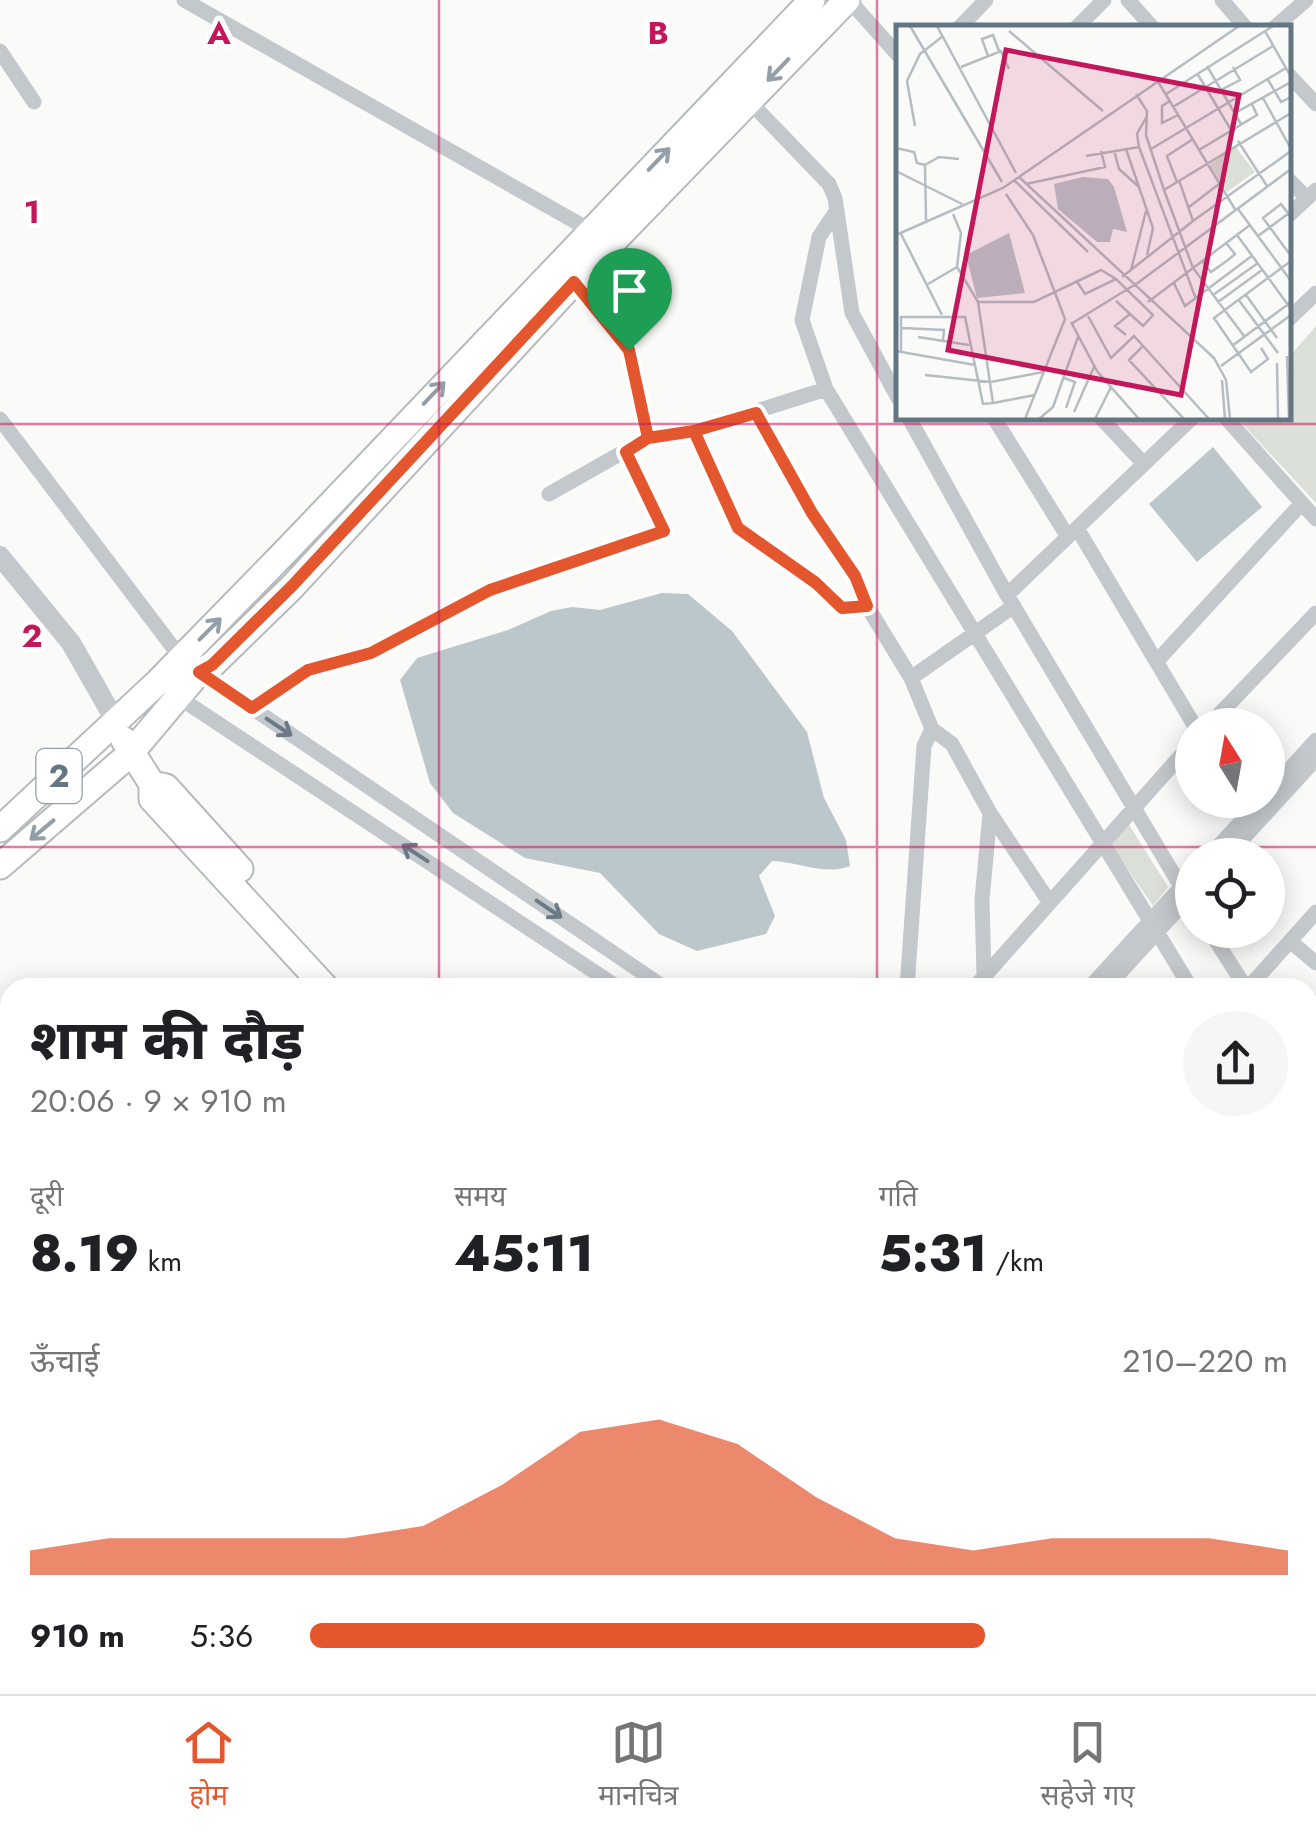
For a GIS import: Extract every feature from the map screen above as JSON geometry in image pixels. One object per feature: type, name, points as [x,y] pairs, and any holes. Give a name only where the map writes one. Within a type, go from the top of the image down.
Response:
[{"type":"main road","name":"2","points":[[0,829],[116,722],[190,665],[590,230],[812,0]]},
{"type":"main road","name":"2","points":[[190,665],[212,665],[292,586],[574,282],[848,0]]},
{"type":"main road","name":"2","points":[[0,866],[130,754],[178,697],[190,665]]},
{"type":"main road","points":[[116,722],[130,754],[152,784],[152,799],[317,978]]},
{"type":"main road","points":[[152,784],[166,787],[335,978]]},
{"type":"street","points":[[184,0],[590,230]]},
{"type":"street","points":[[848,0],[896,52]]},
{"type":"street","points":[[962,25],[986,0]]},
{"type":"street","points":[[1079,25],[1104,0]]},
{"type":"street","points":[[1128,0],[1150,25]]},
{"type":"street","points":[[1222,0],[1243,25]]},
{"type":"street","points":[[1277,25],[1306,0]]},
{"type":"street","points":[[0,51],[34,102]]},
{"type":"street","points":[[1291,77],[1315,101]]},
{"type":"street","points":[[749,100],[829,184],[837,210],[852,313],[896,387]]},
{"type":"street","points":[[1291,213],[1311,194]]},
{"type":"street","points":[[837,210],[819,236],[802,320],[826,390],[1185,978]]},
{"type":"street","points":[[574,282],[629,350],[648,438]]},
{"type":"street","points":[[1291,317],[1316,292]]},
{"type":"street","points":[[549,494],[648,438],[694,431],[826,390]]},
{"type":"street","points":[[756,413],[812,513],[855,576],[867,606],[911,678],[932,729],[952,744],[990,813],[1048,900]]},
{"type":"street","points":[[0,419],[190,665],[650,978]]},
{"type":"street","points":[[910,420],[1010,600],[1175,871]]},
{"type":"street","points":[[995,420],[1158,660],[1185,708]]},
{"type":"street","points":[[1103,420],[1144,464]]},
{"type":"street","points":[[911,678],[975,633],[1072,532],[1190,420]]},
{"type":"street","points":[[1228,420],[1316,520]]},
{"type":"street","points":[[694,431],[738,528],[816,583],[842,608],[867,606]]},
{"type":"street","points":[[252,708],[308,670],[371,653],[490,590],[664,531],[626,452]]},
{"type":"street","points":[[1158,660],[1302,503]]},
{"type":"street","points":[[0,556],[71,642],[116,722]]},
{"type":"street","points":[[1225,708],[1316,613]]},
{"type":"street","points":[[178,697],[605,978]]},
{"type":"street","points":[[908,978],[924,746],[932,729]]},
{"type":"street","points":[[1285,774],[1316,740]]},
{"type":"street","points":[[1243,838],[1316,758]]},
{"type":"street","points":[[982,978],[1175,762]]},
{"type":"street","points":[[979,978],[990,813]]},
{"type":"street","points":[[1226,838],[1244,818]]},
{"type":"street","points":[[1099,978],[1175,906]]},
{"type":"street","points":[[1256,978],[1316,912]]},
{"type":"street","points":[[1114,978],[1154,926]]},
{"type":"street","points":[[1290,941],[1316,963]]},
{"type":"street","points":[[1220,948],[1240,978]]},
{"type":"shaded area","points":[[1316,326],[1316,503],[1239,420],[1291,420],[1291,355]]},
{"type":"shaded area","points":[[1213,447],[1262,507],[1197,562],[1149,504]]},
{"type":"shaded area","points":[[662,593],[688,594],[732,631],[807,732],[824,798],[846,840],[850,866],[821,869],[772,861],[759,876],[775,916],[766,934],[697,951],[659,934],[600,873],[525,858],[453,813],[430,783],[400,680],[417,658],[508,630],[551,611],[572,607],[600,610]]},
{"type":"shaded area","points":[[1128,823],[1168,887],[1153,906],[1109,842]]},
{"type":"route","points":[[629,350],[574,282],[292,586],[212,665],[199,672],[252,708],[308,670],[371,653],[490,590],[664,531],[626,452],[648,438],[694,431],[738,528],[816,583],[842,608],[867,606],[855,576],[812,513],[756,413],[694,431],[648,438],[629,350]]}]
